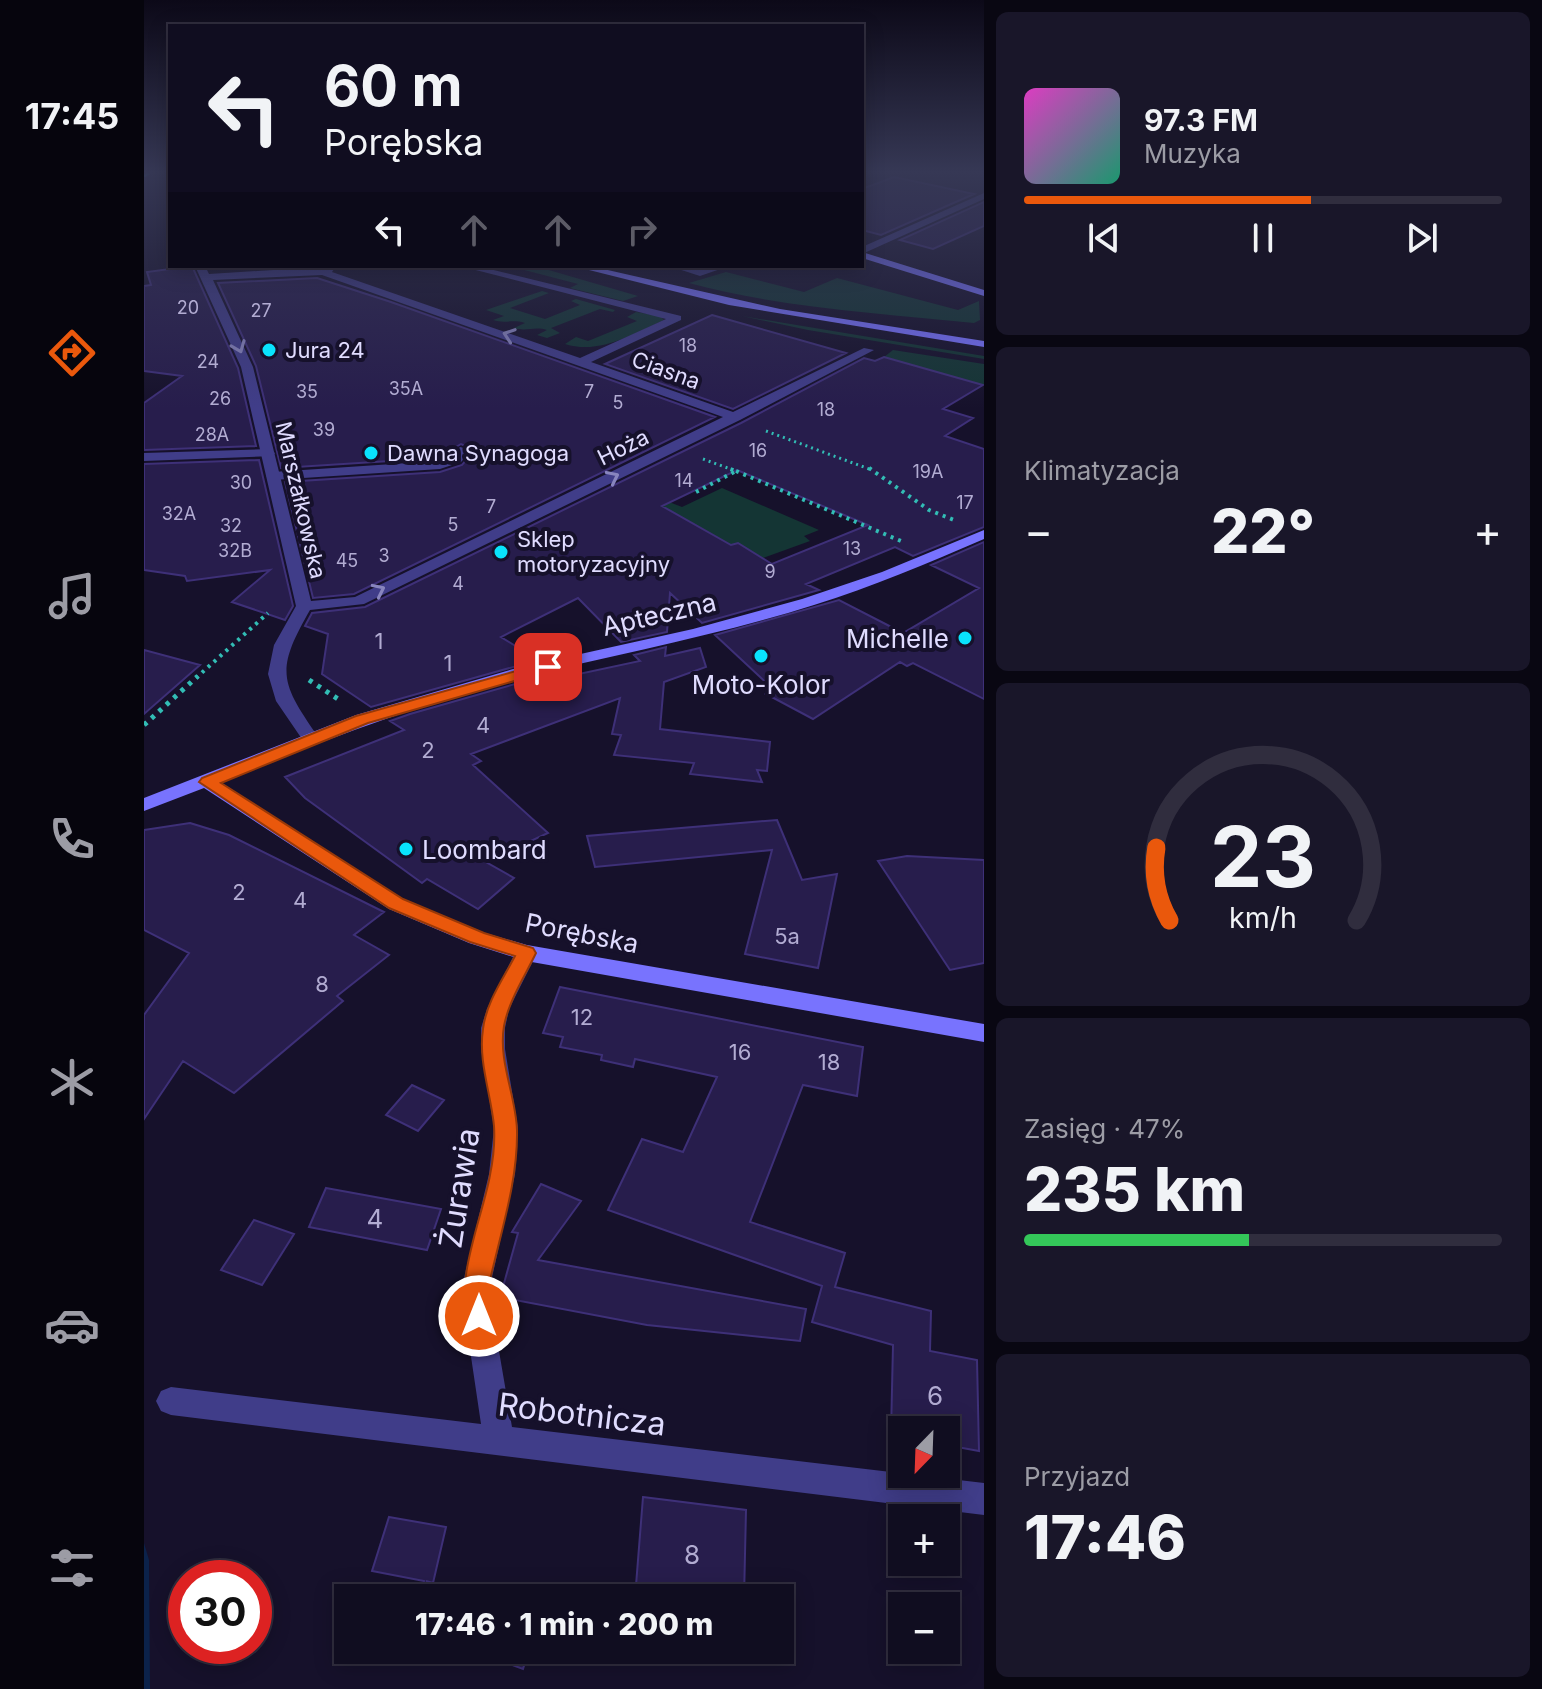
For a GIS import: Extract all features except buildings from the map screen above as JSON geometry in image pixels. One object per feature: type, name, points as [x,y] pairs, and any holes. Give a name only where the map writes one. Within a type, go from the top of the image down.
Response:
[{"type":"street","points":[[864,254],[984,293]]},
{"type":"street","points":[[202,271],[323,272],[334,268]]},
{"type":"street","points":[[473,268],[613,305],[671,316],[677,318],[675,320]]},
{"type":"street","points":[[586,268],[716,302],[984,344]]},
{"type":"street","points":[[681,268],[700,273],[717,268]]},
{"type":"street","name":"Marszałkowska","points":[[202,271],[217,297],[247,367],[304,606],[279,647],[275,668],[280,696],[310,738]]},
{"type":"street","name":"Ciasna","points":[[323,272],[736,417]]},
{"type":"street","points":[[583,361],[690,314]]},
{"type":"street","points":[[933,338],[984,332]]},
{"type":"street","name":"Hoża","points":[[304,606],[358,601],[868,350]]},
{"type":"street","points":[[273,476],[440,465],[456,459],[465,450]]},
{"type":"street","points":[[144,457],[268,453]]},
{"type":"street","name":"Apteczna","points":[[144,805],[362,719],[519,673],[696,633],[808,602],[887,575],[984,534]]},
{"type":"street","name":"Porębska","points":[[208,782],[396,904],[477,938],[526,953],[984,1033]]},
{"type":"street","name":"Żurawia","points":[[499,1440],[479,1316],[477,1282],[502,1174],[506,1128],[493,1049],[493,1028],[498,1009],[526,953]]},
{"type":"street","name":"Robotnicza","points":[[171,1401],[984,1499]]},
{"type":"path","points":[[753,426],[868,467],[929,510],[957,521]]},
{"type":"path","points":[[694,455],[904,543]]},
{"type":"path","points":[[696,492],[736,471]]},
{"type":"path","points":[[144,725],[264,614],[273,612]]},
{"type":"path","points":[[311,667],[307,679],[349,707]]},
{"type":"green space","points":[[517,268],[542,268],[638,296],[623,301],[570,288],[578,284]]},
{"type":"green space","points":[[726,272],[804,292],[837,278],[958,310],[979,301],[980,320],[974,323],[831,309],[689,283]]},
{"type":"green space","points":[[542,291],[549,293],[510,308],[545,319],[580,305],[571,301],[576,299],[615,310],[600,309],[551,328],[560,333],[547,338],[537,335],[547,330],[514,328],[525,323],[493,320],[504,316],[486,310]]},
{"type":"green space","points":[[636,312],[660,316],[664,320],[603,345],[578,347],[565,344],[576,337],[588,341],[637,321],[627,317]]},
{"type":"green space","points":[[742,316],[984,356],[984,359],[808,330]]},
{"type":"green space","points":[[893,350],[984,364],[984,385],[884,357]]},
{"type":"green space","points":[[625,485],[682,507],[722,488],[819,530],[804,536],[810,541],[763,558],[738,543],[731,545],[709,533],[608,493]]},
{"type":"water","points":[[144,1543],[149,1560],[150,1689],[144,1689]]},
{"type":"place","name":"Jura 24","points":[[269,350]]},
{"type":"place","name":"Dawna Synagoga","points":[[371,453]]},
{"type":"place","name":"Sklep motoryzacyjny","points":[[501,552]]},
{"type":"place","name":"Michelle","points":[[965,638]]},
{"type":"place","name":"Moto-Kolor","points":[[761,656]]},
{"type":"place","name":"Loombard","points":[[406,849]]},
{"type":"route","points":[[479,1316],[477,1282],[502,1174],[506,1128],[493,1049],[493,1028],[498,1009],[526,953],[477,938],[396,904],[208,782],[362,719],[548,667]]}]
